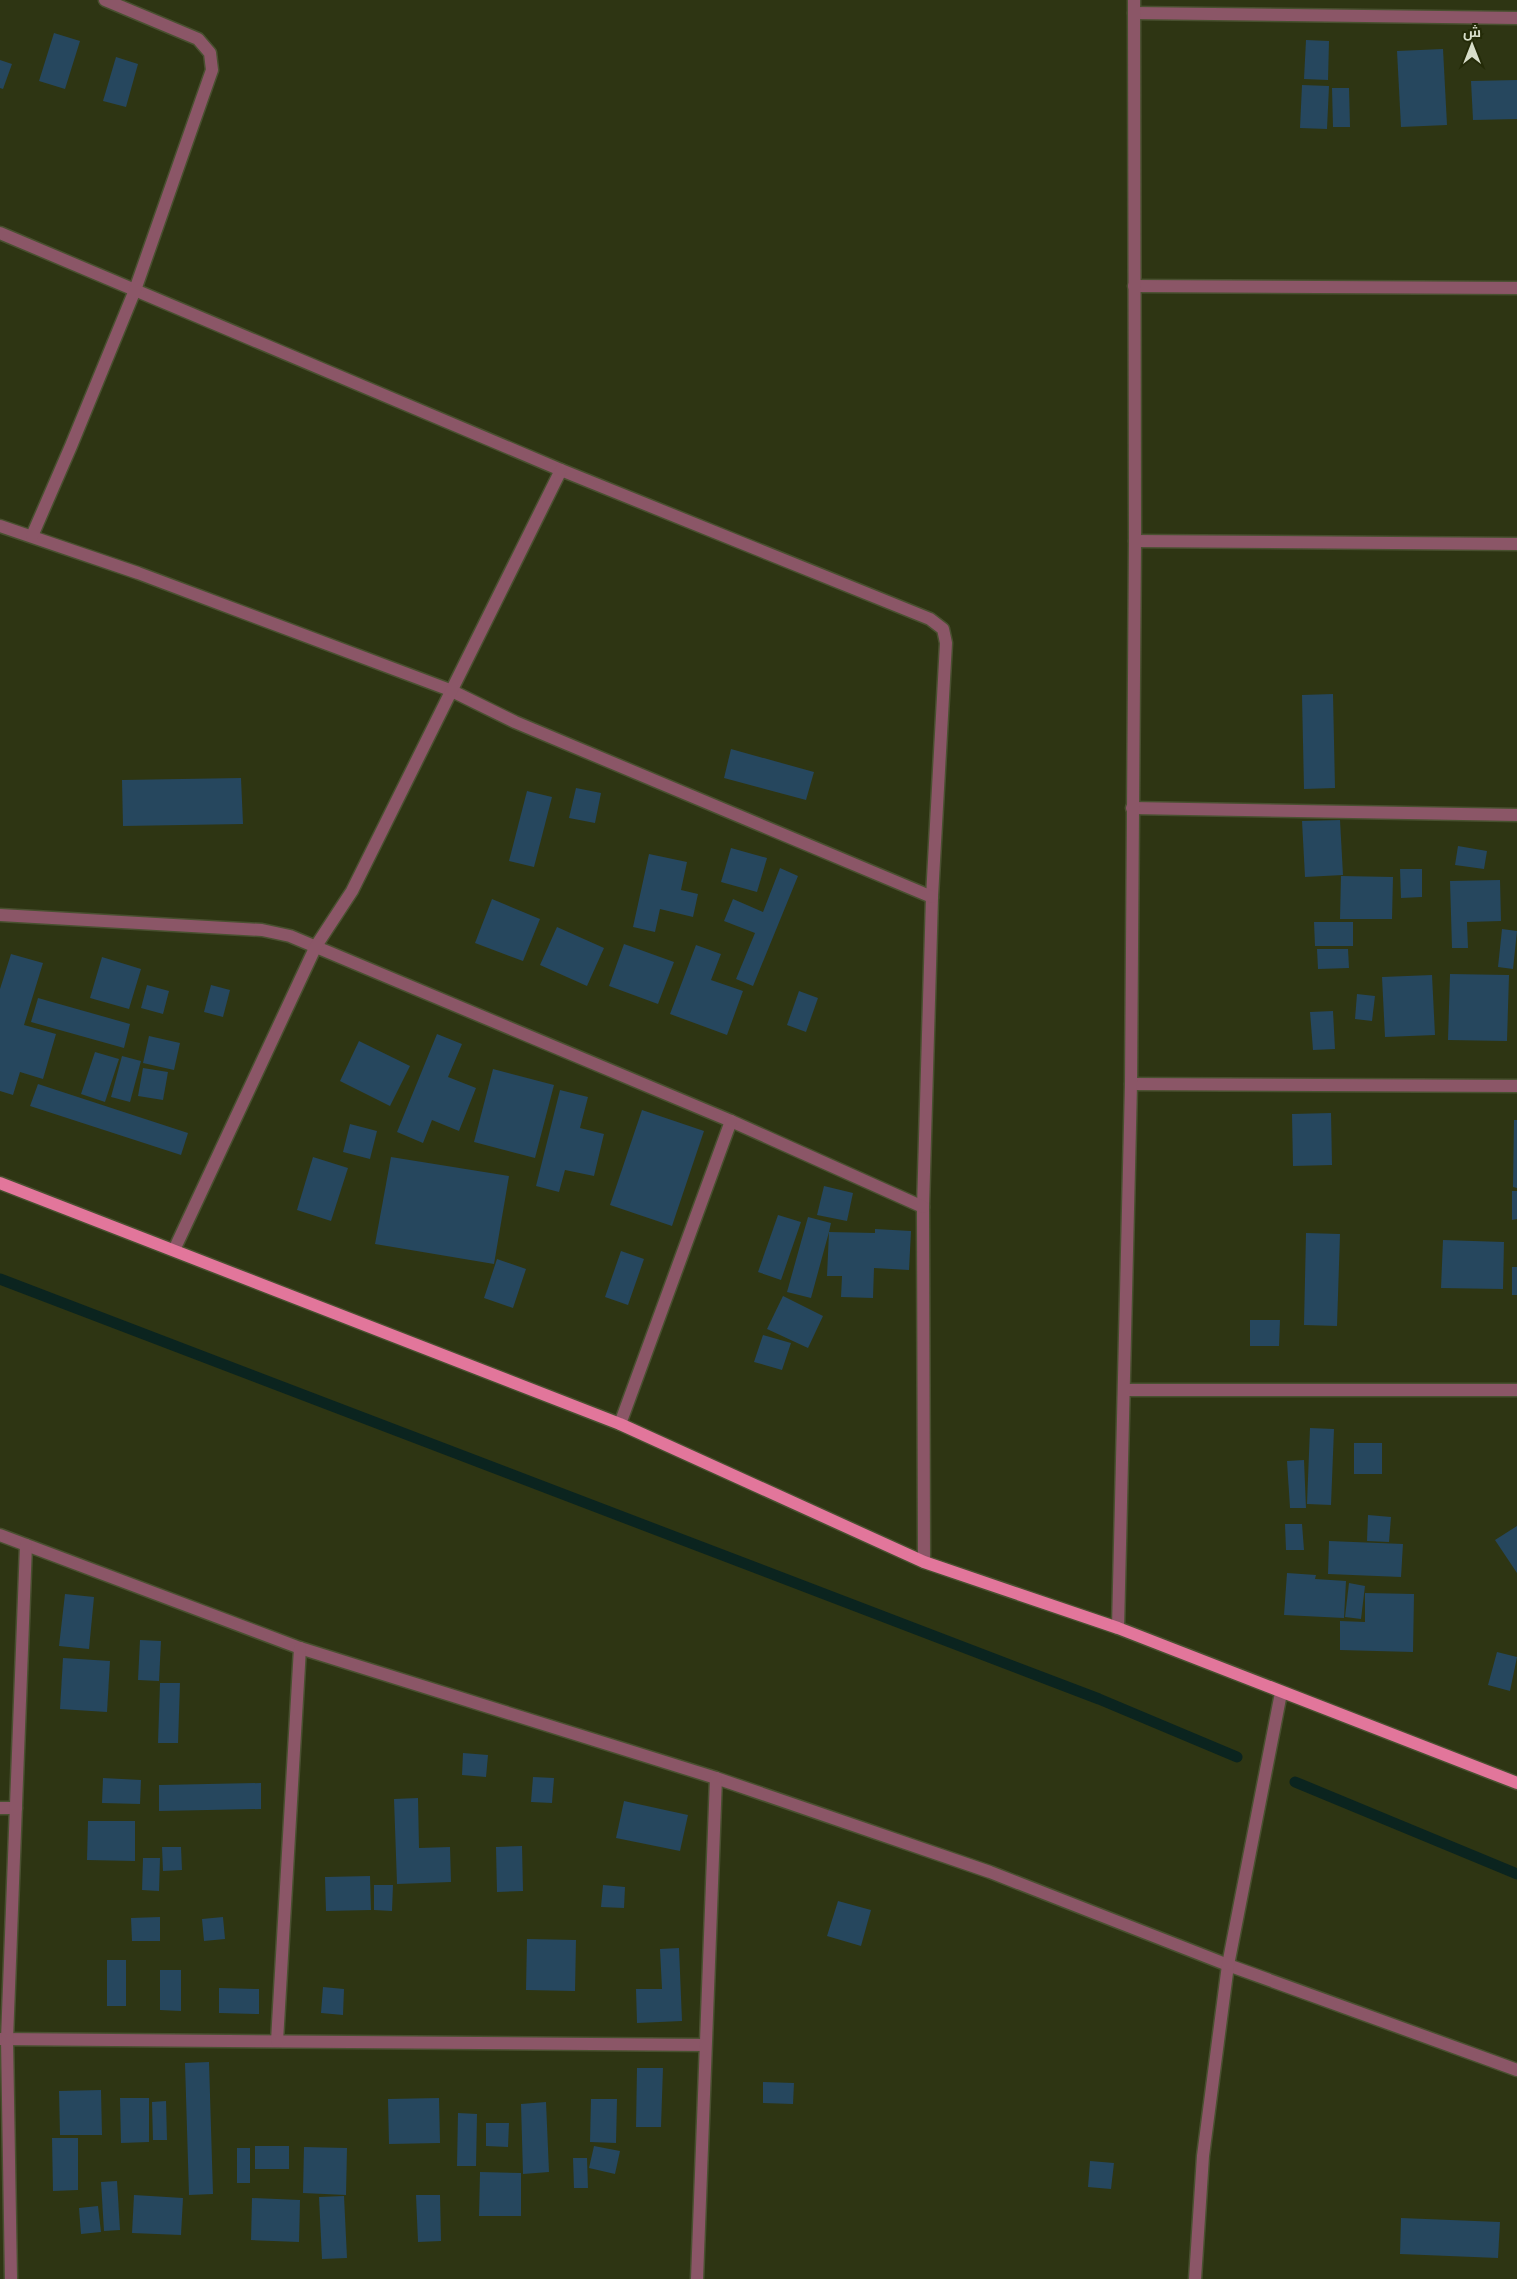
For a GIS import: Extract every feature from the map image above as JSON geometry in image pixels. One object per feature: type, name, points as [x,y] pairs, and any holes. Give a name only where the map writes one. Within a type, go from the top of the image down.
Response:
[{"type":"main road","points":[[0,1183],[620,1424],[924,1562],[1118,1628],[1517,1784]]},
{"type":"street","points":[[32,536],[135,290],[212,70],[210,53],[198,39],[105,0]]},
{"type":"street","points":[[1118,1628],[1130,1084],[1135,541],[1134,6],[1517,18]]},
{"type":"street","points":[[0,233],[561,470],[930,619],[943,628],[946,643],[932,897],[923,1207],[924,1562]]},
{"type":"street","points":[[1134,286],[1517,288]]},
{"type":"street","points":[[174,1250],[316,946],[352,891],[450,690],[561,470]]},
{"type":"street","points":[[0,526],[138,573],[450,690],[524,726],[932,897]]},
{"type":"street","points":[[1135,541],[1517,544]]},
{"type":"street","points":[[1132,808],[1517,815]]},
{"type":"street","points":[[0,915],[262,930],[290,936],[731,1121],[923,1207]]},
{"type":"street","points":[[1130,1084],[1517,1086]]},
{"type":"street","points":[[620,1424],[731,1121]]},
{"type":"street","points":[[1124,1390],[1517,1390]]},
{"type":"street","points":[[0,1535],[300,1648],[716,1778],[990,1872],[1228,1965],[1517,2070]]},
{"type":"street","points":[[10,2279],[4,2039],[16,1808],[26,1545]]},
{"type":"street","points":[[277,2041],[300,1648]]},
{"type":"street","points":[[1195,2279],[1203,2156],[1228,1965],[1281,1692]]},
{"type":"street","points":[[697,2279],[716,1778]]},
{"type":"street","points":[[0,1808],[16,1808]]},
{"type":"street","points":[[4,2039],[705,2045]]},
{"type":"building","points":[[54,33],[80,41],[65,89],[39,81]]},
{"type":"building","points":[[1306,40],[1329,41],[1328,80],[1304,79]]},
{"type":"building","points":[[1443,49],[1447,125],[1401,127],[1397,51]]},
{"type":"building","points":[[116,57],[138,64],[126,107],[103,101]]},
{"type":"building","points":[[0,60],[12,64],[3,89],[0,88]]},
{"type":"building","points":[[1517,80],[1517,119],[1473,120],[1471,81]]},
{"type":"building","points":[[1302,85],[1329,86],[1327,129],[1300,128]]},
{"type":"building","points":[[1332,88],[1349,88],[1350,127],[1333,127]]},
{"type":"building","points":[[1333,694],[1335,788],[1304,789],[1302,695]]},
{"type":"building","points":[[731,749],[814,772],[806,800],[724,778]]},
{"type":"building","points":[[241,778],[243,824],[123,826],[122,780]]},
{"type":"building","points":[[576,788],[601,793],[595,823],[569,818]]},
{"type":"building","points":[[527,791],[552,797],[534,867],[509,861]]},
{"type":"building","points":[[1340,820],[1343,875],[1305,877],[1302,821]]},
{"type":"building","points":[[1458,846],[1487,851],[1484,869],[1455,865]]},
{"type":"building","points":[[731,848],[767,858],[757,892],[721,882]]},
{"type":"building","points":[[649,854],[687,862],[681,890],[698,894],[693,917],[660,909],[655,932],[633,927]]},
{"type":"building","points":[[780,868],[798,876],[753,986],[736,979],[755,933],[724,921],[733,899],[763,912]]},
{"type":"building","points":[[1400,869],[1422,869],[1422,897],[1401,898]]},
{"type":"building","points":[[1341,876],[1393,877],[1392,919],[1340,919]]},
{"type":"building","points":[[1500,880],[1501,921],[1467,922],[1468,948],[1452,948],[1450,881]]},
{"type":"building","points":[[492,899],[540,919],[523,961],[475,943]]},
{"type":"building","points":[[1314,922],[1353,922],[1353,946],[1315,946]]},
{"type":"building","points":[[557,927],[604,948],[587,986],[540,965]]},
{"type":"building","points":[[1502,929],[1517,931],[1513,969],[1498,967]]},
{"type":"building","points":[[624,944],[674,962],[658,1004],[609,986]]},
{"type":"building","points":[[696,945],[721,954],[711,980],[743,991],[727,1035],[670,1014]]},
{"type":"building","points":[[1317,949],[1348,949],[1349,968],[1318,969]]},
{"type":"building","points":[[11,954],[43,963],[24,1025],[56,1034],[43,1079],[20,1072],[13,1095],[0,1091],[0,989]]},
{"type":"building","points":[[102,957],[141,969],[129,1009],[90,998]]},
{"type":"building","points":[[1450,974],[1509,975],[1507,1041],[1448,1040]]},
{"type":"building","points":[[1432,975],[1435,1035],[1385,1037],[1382,977]]},
{"type":"building","points":[[147,985],[169,991],[163,1014],[141,1008]]},
{"type":"building","points":[[211,985],[230,990],[223,1017],[204,1012]]},
{"type":"building","points":[[799,991],[818,998],[806,1032],[787,1025]]},
{"type":"building","points":[[1357,994],[1375,996],[1372,1021],[1355,1019]]},
{"type":"building","points":[[38,998],[130,1024],[124,1048],[31,1022]]},
{"type":"building","points":[[1333,1011],[1335,1049],[1313,1050],[1310,1012]]},
{"type":"building","points":[[437,1034],[462,1044],[448,1077],[476,1088],[459,1131],[432,1120],[423,1143],[397,1132]]},
{"type":"building","points":[[149,1036],[180,1043],[174,1070],[143,1063]]},
{"type":"building","points":[[359,1041],[410,1066],[390,1106],[340,1081]]},
{"type":"building","points":[[95,1052],[119,1059],[105,1102],[81,1094]]},
{"type":"building","points":[[122,1056],[141,1061],[130,1102],[111,1097]]},
{"type":"building","points":[[143,1068],[168,1072],[163,1100],[138,1096]]},
{"type":"building","points":[[493,1069],[554,1085],[535,1158],[474,1142]]},
{"type":"building","points":[[38,1084],[188,1133],[181,1155],[30,1106]]},
{"type":"building","points":[[560,1090],[588,1097],[580,1128],[604,1134],[594,1176],[565,1170],[559,1192],[536,1186]]},
{"type":"building","points":[[642,1110],[704,1131],[672,1226],[610,1205]]},
{"type":"building","points":[[1331,1113],[1332,1165],[1293,1166],[1292,1114]]},
{"type":"building","points":[[1514,1120],[1517,1120],[1517,1188],[1513,1187]]},
{"type":"building","points":[[350,1124],[377,1131],[370,1159],[343,1152]]},
{"type":"building","points":[[313,1157],[348,1168],[331,1221],[297,1210]]},
{"type":"building","points":[[391,1157],[509,1176],[494,1264],[375,1244]]},
{"type":"building","points":[[824,1186],[853,1193],[847,1221],[817,1215]]},
{"type":"building","points":[[1512,1191],[1517,1191],[1517,1219],[1512,1220]]},
{"type":"building","points":[[778,1215],[801,1222],[781,1280],[758,1272]]},
{"type":"building","points":[[808,1217],[831,1223],[811,1298],[787,1292]]},
{"type":"building","points":[[875,1229],[911,1231],[909,1270],[874,1268],[873,1298],[841,1297],[842,1276],[827,1276],[829,1232],[875,1233]]},
{"type":"building","points":[[1306,1233],[1340,1234],[1337,1326],[1304,1325]]},
{"type":"building","points":[[1443,1240],[1504,1242],[1503,1289],[1441,1288]]},
{"type":"building","points":[[621,1251],[644,1259],[628,1305],[605,1297]]},
{"type":"building","points":[[497,1259],[526,1269],[513,1308],[484,1298]]},
{"type":"building","points":[[1512,1267],[1517,1267],[1517,1295],[1512,1295]]},
{"type":"building","points":[[783,1296],[823,1316],[808,1348],[767,1329]]},
{"type":"building","points":[[1250,1320],[1280,1320],[1279,1346],[1250,1346]]},
{"type":"building","points":[[763,1335],[791,1343],[782,1370],[754,1362]]},
{"type":"building","points":[[1310,1428],[1334,1429],[1331,1505],[1307,1504]]},
{"type":"building","points":[[1354,1443],[1382,1443],[1382,1474],[1354,1474]]},
{"type":"building","points":[[1304,1460],[1306,1508],[1290,1508],[1287,1461]]},
{"type":"building","points":[[1368,1515],[1391,1517],[1389,1542],[1367,1541]]},
{"type":"building","points":[[1285,1524],[1302,1524],[1304,1550],[1286,1550]]},
{"type":"building","points":[[1517,1526],[1517,1573],[1495,1540]]},
{"type":"building","points":[[1329,1541],[1403,1544],[1401,1577],[1328,1574]]},
{"type":"building","points":[[1287,1573],[1316,1575],[1315,1579],[1346,1581],[1344,1618],[1284,1615]]},
{"type":"building","points":[[1349,1583],[1365,1586],[1361,1619],[1345,1617]]},
{"type":"building","points":[[1365,1593],[1414,1594],[1413,1652],[1340,1650],[1340,1621],[1365,1622]]},
{"type":"building","points":[[65,1594],[94,1597],[89,1649],[59,1646]]},
{"type":"building","points":[[140,1640],[161,1641],[159,1681],[138,1680]]},
{"type":"building","points":[[1497,1652],[1517,1657],[1510,1691],[1488,1685]]},
{"type":"building","points":[[63,1658],[110,1661],[107,1712],[60,1709]]},
{"type":"building","points":[[160,1683],[180,1683],[178,1743],[158,1743]]},
{"type":"building","points":[[463,1753],[488,1755],[486,1777],[462,1775]]},
{"type":"building","points":[[533,1777],[554,1778],[552,1803],[531,1802]]},
{"type":"building","points":[[103,1778],[141,1780],[140,1804],[102,1803]]},
{"type":"building","points":[[261,1783],[261,1809],[159,1811],[159,1785]]},
{"type":"building","points":[[418,1798],[419,1848],[450,1847],[451,1882],[397,1884],[394,1799]]},
{"type":"building","points":[[624,1801],[688,1815],[680,1851],[616,1838]]},
{"type":"building","points":[[88,1821],[135,1821],[135,1861],[87,1860]]},
{"type":"building","points":[[522,1846],[523,1891],[497,1892],[496,1847]]},
{"type":"building","points":[[162,1847],[181,1847],[182,1870],[163,1871]]},
{"type":"building","points":[[143,1858],[160,1858],[159,1891],[142,1890]]},
{"type":"building","points":[[370,1876],[371,1910],[326,1911],[325,1877]]},
{"type":"building","points":[[374,1885],[393,1885],[392,1911],[374,1910]]},
{"type":"building","points":[[603,1885],[625,1887],[624,1908],[601,1907]]},
{"type":"building","points":[[838,1901],[871,1910],[861,1946],[827,1936]]},
{"type":"building","points":[[160,1917],[160,1941],[132,1941],[131,1918]]},
{"type":"building","points":[[223,1917],[225,1939],[204,1941],[202,1919]]},
{"type":"building","points":[[527,1939],[576,1940],[575,1991],[526,1990]]},
{"type":"building","points":[[679,1948],[682,2021],[637,2023],[636,1989],[662,1989],[660,1949]]},
{"type":"building","points":[[107,1960],[126,1960],[126,2006],[107,2006]]},
{"type":"building","points":[[160,1970],[181,1970],[181,2011],[160,2010]]},
{"type":"building","points":[[323,1987],[344,1989],[343,2015],[321,2013]]},
{"type":"building","points":[[219,1988],[259,1989],[259,2014],[219,2013]]},
{"type":"building","points":[[209,2062],[213,2194],[189,2195],[185,2063]]},
{"type":"building","points":[[637,2068],[663,2068],[661,2127],[636,2127]]},
{"type":"building","points":[[763,2082],[794,2083],[793,2104],[763,2103]]},
{"type":"building","points":[[101,2090],[102,2135],[60,2135],[59,2091]]},
{"type":"building","points":[[120,2098],[149,2098],[149,2142],[121,2143]]},
{"type":"building","points":[[439,2098],[440,2143],[389,2144],[388,2099]]},
{"type":"building","points":[[591,2099],[617,2099],[616,2143],[590,2142]]},
{"type":"building","points":[[166,2101],[167,2140],[153,2140],[152,2102]]},
{"type":"building","points":[[546,2102],[549,2172],[523,2174],[521,2104]]},
{"type":"building","points":[[458,2113],[477,2114],[476,2166],[457,2166]]},
{"type":"building","points":[[486,2123],[509,2123],[508,2147],[486,2146]]},
{"type":"building","points":[[52,2138],[78,2138],[78,2190],[53,2191]]},
{"type":"building","points":[[255,2146],[289,2146],[289,2169],[255,2169]]},
{"type":"building","points":[[594,2146],[620,2151],[615,2174],[589,2168]]},
{"type":"building","points":[[304,2147],[347,2148],[346,2195],[303,2193]]},
{"type":"building","points":[[237,2148],[250,2148],[250,2183],[237,2183]]},
{"type":"building","points":[[573,2158],[587,2158],[588,2188],[574,2188]]},
{"type":"building","points":[[1090,2161],[1114,2163],[1111,2189],[1088,2187]]},
{"type":"building","points":[[480,2172],[521,2173],[521,2216],[479,2216]]},
{"type":"building","points":[[117,2181],[120,2230],[104,2231],[101,2182]]},
{"type":"building","points":[[134,2195],[183,2198],[181,2235],[132,2233]]},
{"type":"building","points":[[416,2195],[440,2195],[441,2241],[418,2242]]},
{"type":"building","points":[[344,2196],[347,2258],[322,2259],[319,2197]]},
{"type":"building","points":[[252,2198],[300,2200],[299,2242],[251,2240]]},
{"type":"building","points":[[98,2206],[101,2232],[81,2234],[79,2208]]},
{"type":"building","points":[[1401,2218],[1500,2222],[1498,2258],[1400,2254]]},
{"type":"waterway","points":[[0,1279],[1099,1699],[1237,1757]]},
{"type":"waterway","points":[[1295,1782],[1517,1874]]}]
